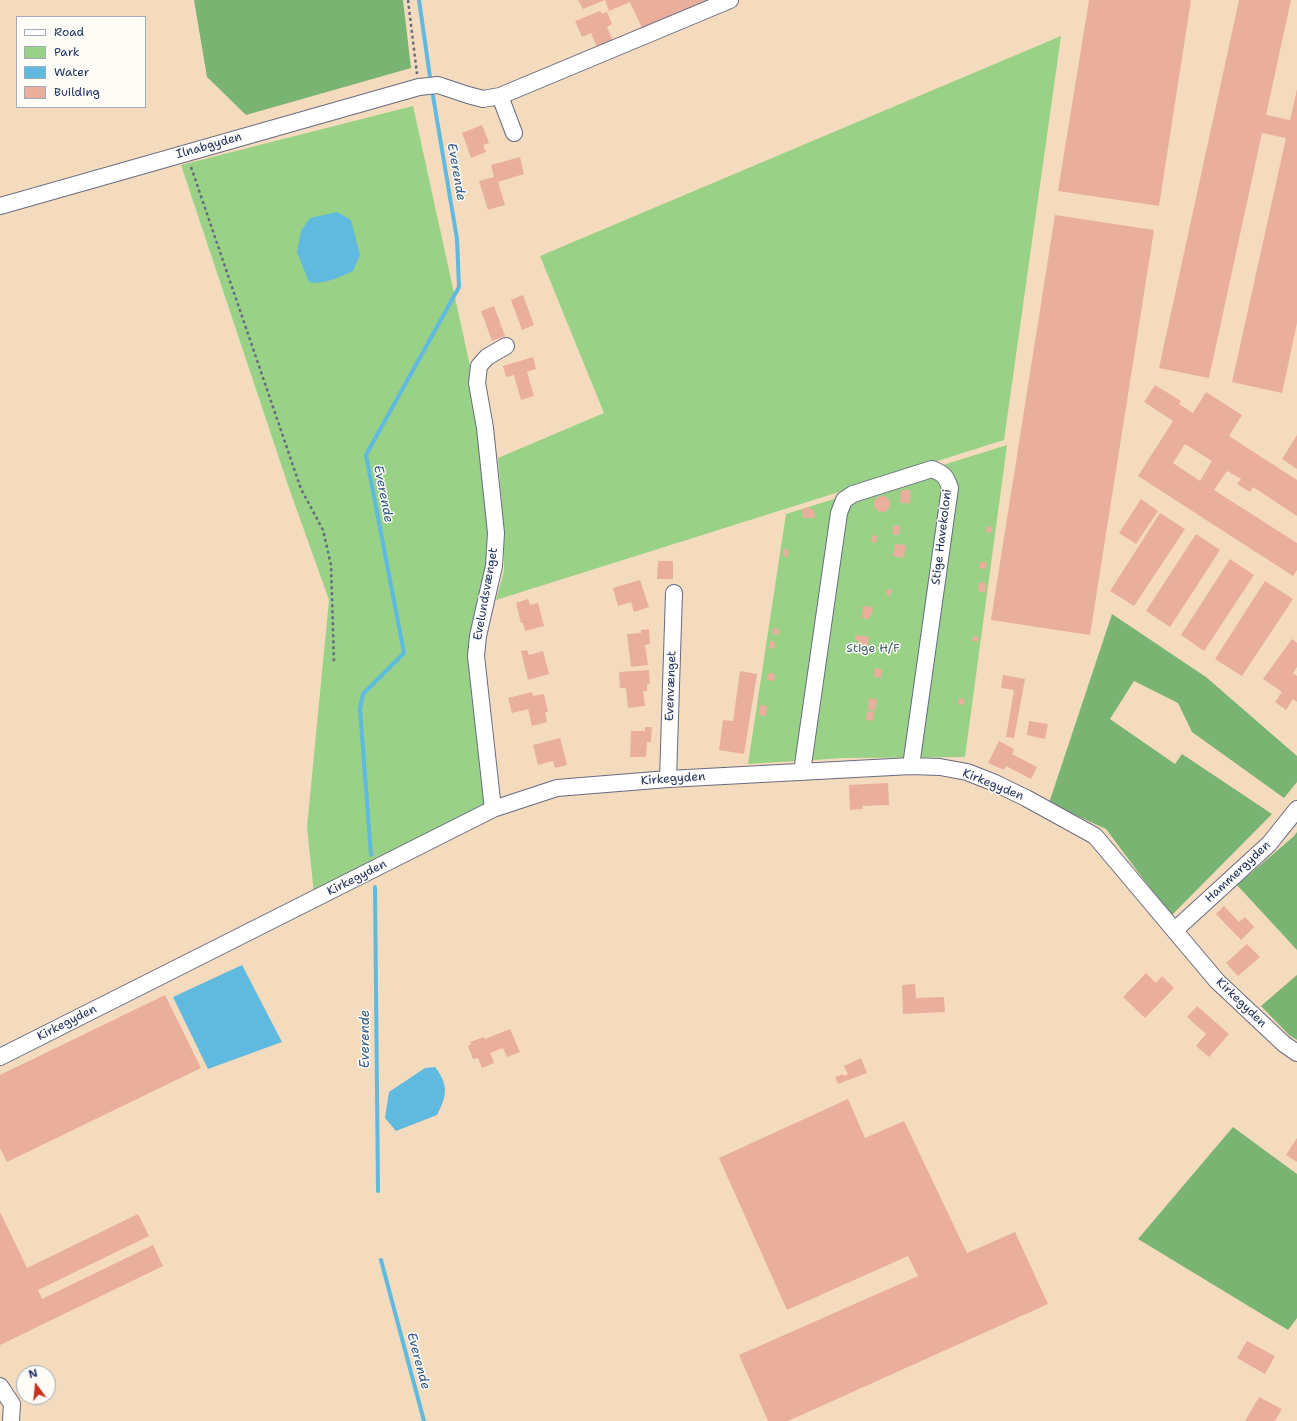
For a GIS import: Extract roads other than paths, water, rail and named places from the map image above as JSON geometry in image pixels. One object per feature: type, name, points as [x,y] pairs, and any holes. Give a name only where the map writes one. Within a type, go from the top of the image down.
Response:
[{"type":"street","name":"Ilnabgyden","points":[[0,206],[419,87],[438,85],[483,99],[500,96],[730,0]]},
{"type":"street","points":[[500,96],[514,133]]},
{"type":"street","name":"Evelundsvænget","points":[[493,809],[476,656],[478,636],[494,566],[496,533],[486,428],[476,383],[480,366],[487,357],[506,346]]},
{"type":"street","name":"Stige Havekoloni","points":[[802,772],[839,513],[844,500],[853,494],[932,469],[942,472],[947,478],[950,488],[910,766]]},
{"type":"street","name":"Evenvænget","points":[[668,779],[674,593]]},
{"type":"street","name":"Kirkegyden","points":[[0,1057],[493,809],[558,788],[668,779],[910,766],[940,767],[967,772],[995,782],[1095,836],[1217,981],[1284,1044],[1297,1053]]},
{"type":"street","name":"Hammergyden","points":[[1174,930],[1269,844],[1297,809]]},
{"type":"street","points":[[0,1386],[12,1404],[11,1421]]},
{"type":"water","points":[[337,212],[351,220],[360,255],[353,271],[326,281],[315,283],[309,282],[297,252],[301,231],[310,218]]},
{"type":"water","points":[[242,965],[282,1042],[208,1069],[173,997]]},
{"type":"water","points":[[435,1067],[443,1079],[445,1091],[443,1102],[437,1115],[396,1131],[385,1118],[389,1092],[425,1068]]},
{"type":"waterway","name":"Everende","points":[[419,0],[430,77]]},
{"type":"waterway","name":"Everende","points":[[371,855],[360,709],[363,694],[404,653],[366,455],[459,287],[457,239],[433,96]]},
{"type":"waterway","name":"Everende","points":[[375,887],[378,1191]]},
{"type":"waterway","name":"Everende","points":[[381,1260],[424,1421]]},
{"type":"park label","name":"Stige H/F","points":[[873,649]]}]
